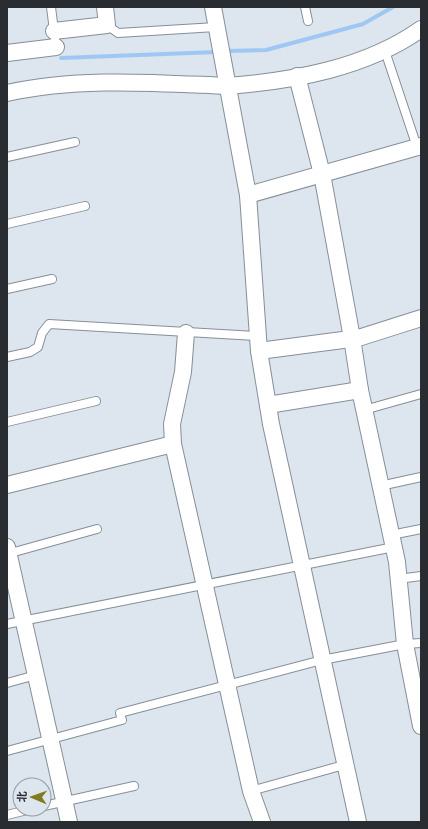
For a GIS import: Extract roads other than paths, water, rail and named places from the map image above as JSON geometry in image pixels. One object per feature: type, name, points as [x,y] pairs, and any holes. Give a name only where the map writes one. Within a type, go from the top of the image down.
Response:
[{"type":"street","points":[[54,31],[107,25],[105,7]]},
{"type":"street","points":[[213,7],[222,64],[248,195],[258,343],[268,406],[303,565],[344,765],[358,822]]},
{"type":"street","points":[[7,93],[34,87],[122,81],[227,86],[297,76],[347,64],[385,50],[405,41],[421,29]]},
{"type":"street","points":[[7,53],[56,47]]},
{"type":"street","points":[[297,76],[322,174],[360,390],[392,541],[405,644],[421,726]]},
{"type":"street","points":[[248,195],[419,147]]},
{"type":"street","points":[[258,343],[352,338],[421,318]]},
{"type":"street","points":[[186,333],[183,372],[172,424],[173,444],[226,686],[251,791],[262,822]]},
{"type":"street","points":[[268,406],[360,390]]},
{"type":"street","points":[[7,485],[173,444]]},
{"type":"street","points":[[8,551],[69,822]]},
{"type":"lane","points":[[51,7],[56,47]]},
{"type":"lane","points":[[305,7],[308,21]]},
{"type":"lane","points":[[107,25],[118,33],[217,33]]},
{"type":"lane","points":[[385,50],[419,147]]},
{"type":"lane","points":[[7,157],[74,142]]},
{"type":"lane","points":[[7,224],[85,206]]},
{"type":"lane","points":[[7,289],[52,279]]},
{"type":"lane","points":[[7,358],[30,352],[38,347],[42,333],[49,324],[186,333],[258,343]]},
{"type":"lane","points":[[364,410],[421,394]]},
{"type":"lane","points":[[7,422],[96,401]]},
{"type":"lane","points":[[380,486],[421,477]]},
{"type":"lane","points":[[8,551],[97,529]]},
{"type":"lane","points":[[7,624],[303,565],[392,541],[421,529]]},
{"type":"lane","points":[[398,579],[421,576]]},
{"type":"lane","points":[[7,751],[122,720],[120,713],[322,660],[405,644],[421,643]]},
{"type":"lane","points":[[7,683],[36,676]]},
{"type":"lane","points":[[251,791],[344,765]]},
{"type":"lane","points":[[52,804],[134,786]]},
{"type":"waterway","points":[[226,51],[266,50],[363,24],[393,7]]},
{"type":"waterway","points":[[61,58],[217,52]]}]
